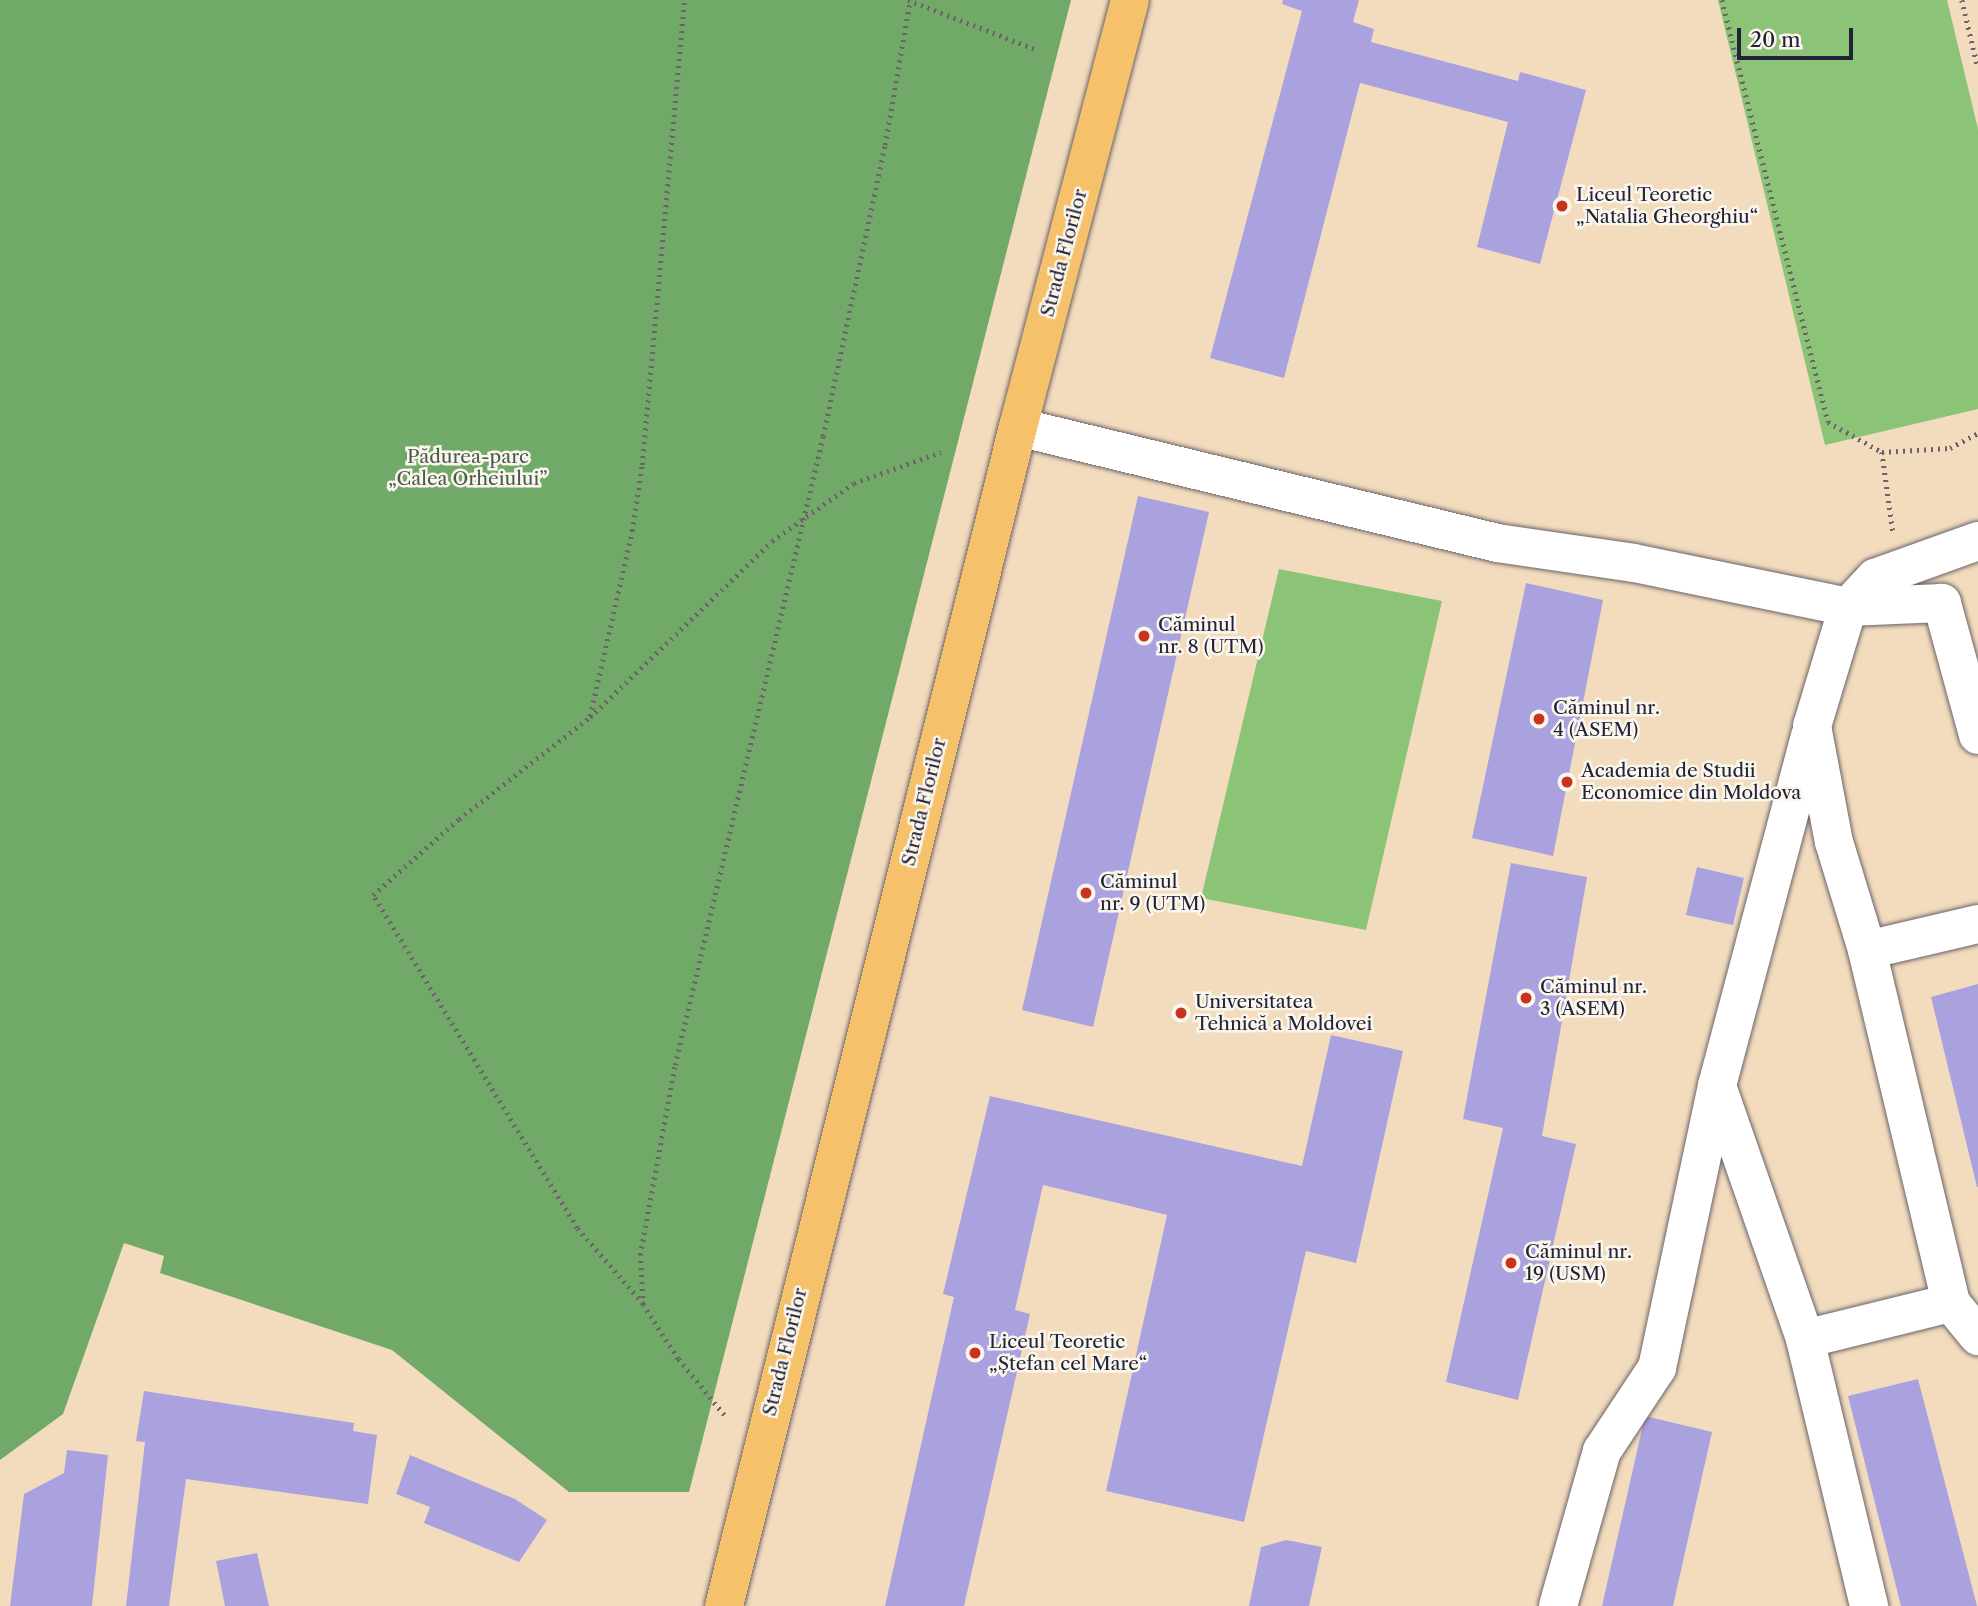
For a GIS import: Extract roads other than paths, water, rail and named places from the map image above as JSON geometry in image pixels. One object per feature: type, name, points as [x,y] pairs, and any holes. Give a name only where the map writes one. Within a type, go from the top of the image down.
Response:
[{"type":"main road","name":"Strada Florilor","points":[[724,1606],[1018,428],[1130,0]]},
{"type":"lane","points":[[1018,428],[1497,543],[1633,562],[1848,607],[1942,603],[1978,735]]},
{"type":"lane","points":[[1558,1606],[1602,1451],[1657,1368],[1717,1086],[1812,726],[1848,607],[1875,578],[1978,541]]},
{"type":"lane","points":[[1812,726],[1834,842],[1867,950],[1951,1303],[1978,1336]]},
{"type":"lane","points":[[1867,950],[1978,924]]},
{"type":"lane","points":[[1717,1086],[1805,1339],[1869,1606]]},
{"type":"lane","points":[[1805,1339],[1951,1303]]},
{"type":"place","name":"Liceul Teoretic „Natalia Gheorghiu“","points":[[1562,206]]},
{"type":"place","name":"Căminul nr. 8 (UTM)","points":[[1144,636]]},
{"type":"place","name":"Căminul nr. 4 (ASEM)","points":[[1539,719]]},
{"type":"place","name":"Academia de Studii Economice din Moldova","points":[[1567,782]]},
{"type":"place","name":"Căminul nr. 9 (UTM)","points":[[1086,893]]},
{"type":"place","name":"Căminul nr. 3 (ASEM)","points":[[1526,998]]},
{"type":"place","name":"Universitatea Tehnică a Moldovei","points":[[1181,1013]]},
{"type":"place","name":"Căminul nr. 19 (USM)","points":[[1511,1263]]},
{"type":"place","name":"Liceul Teoretic „Ștefan cel Mare“","points":[[975,1353]]},
{"type":"park label","name":"Pădurea-parc „Calea Orheiului”","points":[[468,468]]}]
